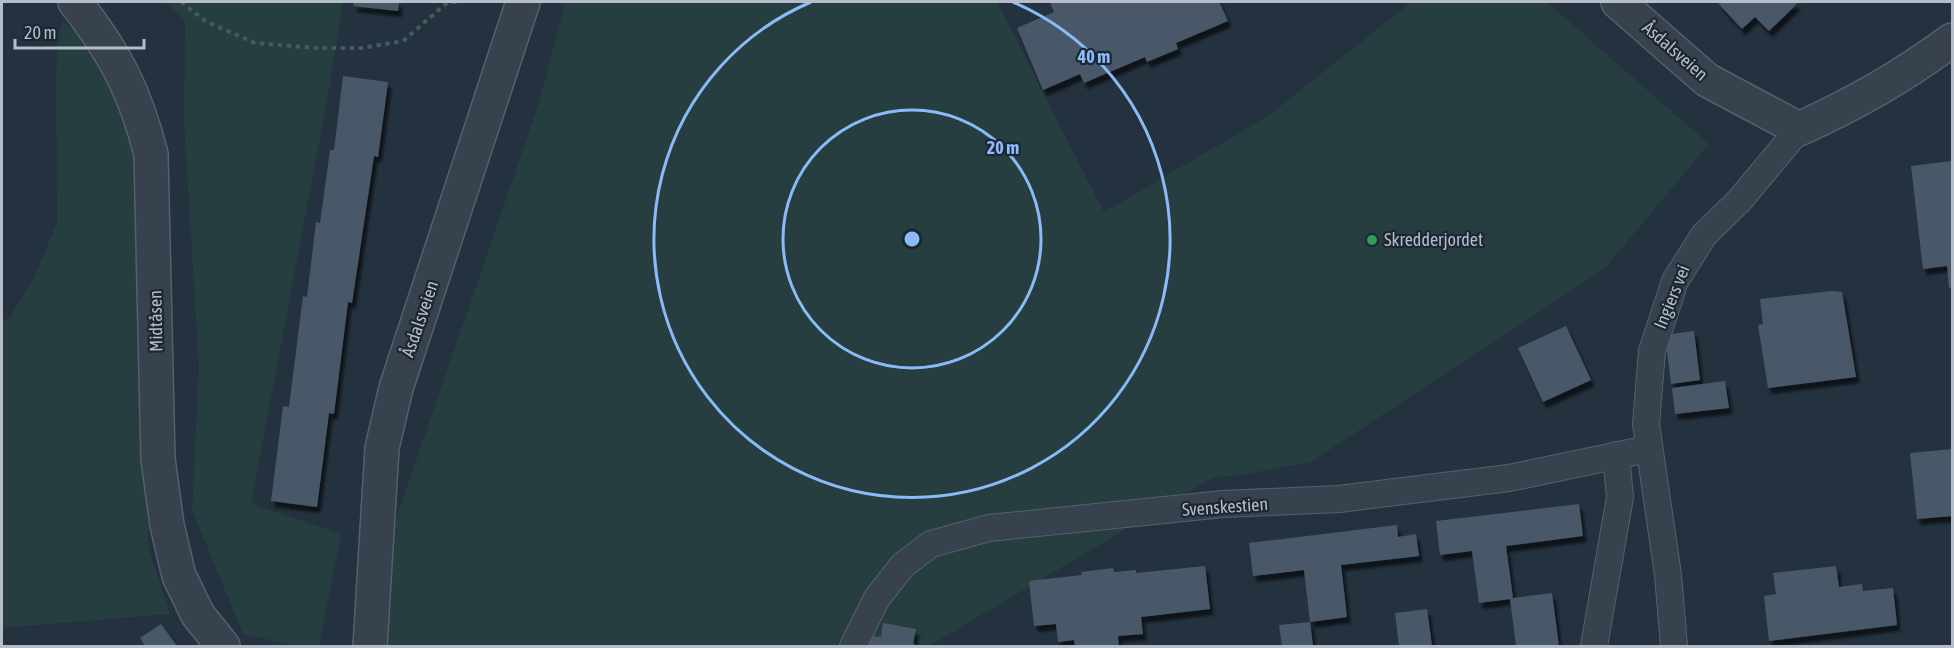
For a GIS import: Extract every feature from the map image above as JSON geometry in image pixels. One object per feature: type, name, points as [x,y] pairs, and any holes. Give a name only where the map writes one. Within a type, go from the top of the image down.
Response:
[{"type":"street","name":"Midtåsen","points":[[75,2],[97,30],[123,71],[140,110],[151,154],[158,459],[167,525],[179,576],[198,615],[223,646]]},
{"type":"street","name":"Åsdalsveien","points":[[370,646],[381,459],[396,388],[523,2]]},
{"type":"street","name":"Åsdalsveien","points":[[1618,2],[1707,80],[1799,129]]},
{"type":"street","name":"Ingiers vei","points":[[1799,129],[1859,102],[1898,79],[1953,40]]},
{"type":"lane","name":"Ingiers vei","points":[[1674,646],[1668,575],[1646,424],[1652,351],[1675,281],[1704,235],[1739,201],[1799,129]]},
{"type":"lane","name":"Svenskestien","points":[[853,646],[877,598],[903,565],[931,544],[989,528],[1189,510],[1223,504],[1339,499],[1509,478],[1648,449]]},
{"type":"lane","points":[[1594,646],[1620,497],[1616,455]]},
{"type":"path","points":[[181,2],[207,22],[255,43],[316,48],[362,48],[403,41],[448,2],[461,2]]},
{"type":"green space","points":[[166,2],[343,2],[328,96],[251,504],[341,534],[319,646],[297,646],[243,634],[192,510],[199,367],[184,123],[185,21]]},
{"type":"green space","points":[[565,2],[997,2],[1104,212],[1268,116],[1411,2],[1547,2],[1709,144],[1605,268],[1311,462],[1242,475],[1214,477],[929,646],[381,646],[385,551],[540,100]]},
{"type":"green space","points":[[63,22],[91,39],[123,101],[141,171],[144,439],[149,550],[170,614],[2,628],[2,321],[10,317],[35,276],[57,222],[56,75],[58,38]]},
{"type":"building","points":[[354,2],[399,2],[398,11],[353,6]]},
{"type":"building","points":[[1050,2],[1219,2],[1228,21],[1176,43],[1178,49],[1147,62],[1145,57],[1084,83],[1080,74],[1043,90],[1017,28],[1054,12]]},
{"type":"building","points":[[1717,2],[1795,2],[1797,4],[1769,31],[1755,17],[1742,29]]},
{"type":"building","points":[[343,76],[388,82],[378,157],[374,156],[352,303],[348,302],[334,414],[329,413],[317,507],[271,501],[283,406],[289,407],[303,296],[307,297],[316,222],[320,223],[330,150],[334,150]]},
{"type":"building","points":[[1952,161],[1952,287],[1949,288],[1947,266],[1923,269],[1911,166]]},
{"type":"building","points":[[1832,291],[1842,292],[1856,377],[1768,388],[1758,325],[1763,324],[1760,299]]},
{"type":"building","points":[[1566,326],[1591,380],[1543,402],[1518,348]]},
{"type":"building","points":[[1694,331],[1700,380],[1671,384],[1665,335]]},
{"type":"building","points":[[1725,381],[1729,408],[1675,414],[1672,388]]},
{"type":"building","points":[[1952,449],[1952,516],[1917,519],[1910,453]]},
{"type":"building","points":[[1579,504],[1583,536],[1506,546],[1513,598],[1552,593],[1559,646],[1516,646],[1510,599],[1479,603],[1472,551],[1440,555],[1436,521]]},
{"type":"building","points":[[1397,525],[1398,537],[1416,534],[1419,556],[1341,565],[1347,617],[1310,622],[1304,570],[1253,576],[1249,543]]},
{"type":"building","points":[[1205,566],[1210,609],[1141,617],[1143,634],[1118,636],[1119,646],[1075,646],[1074,640],[1058,642],[1056,624],[1034,626],[1029,581],[1082,575],[1081,572],[1113,568],[1114,572],[1136,570],[1136,573]]},
{"type":"building","points":[[1836,566],[1839,587],[1862,584],[1863,591],[1893,588],[1897,625],[1769,641],[1764,596],[1776,594],[1773,573]]},
{"type":"building","points":[[1427,609],[1432,646],[1399,646],[1395,613]]},
{"type":"building","points":[[1310,622],[1313,646],[1282,646],[1279,625]]},
{"type":"building","points":[[883,623],[916,629],[913,644],[919,646],[868,646],[870,636],[881,637]]},
{"type":"building","points":[[161,624],[177,646],[145,646],[140,638]]},
{"type":"place","name":"Skredderjordet","points":[[1372,240]]}]
